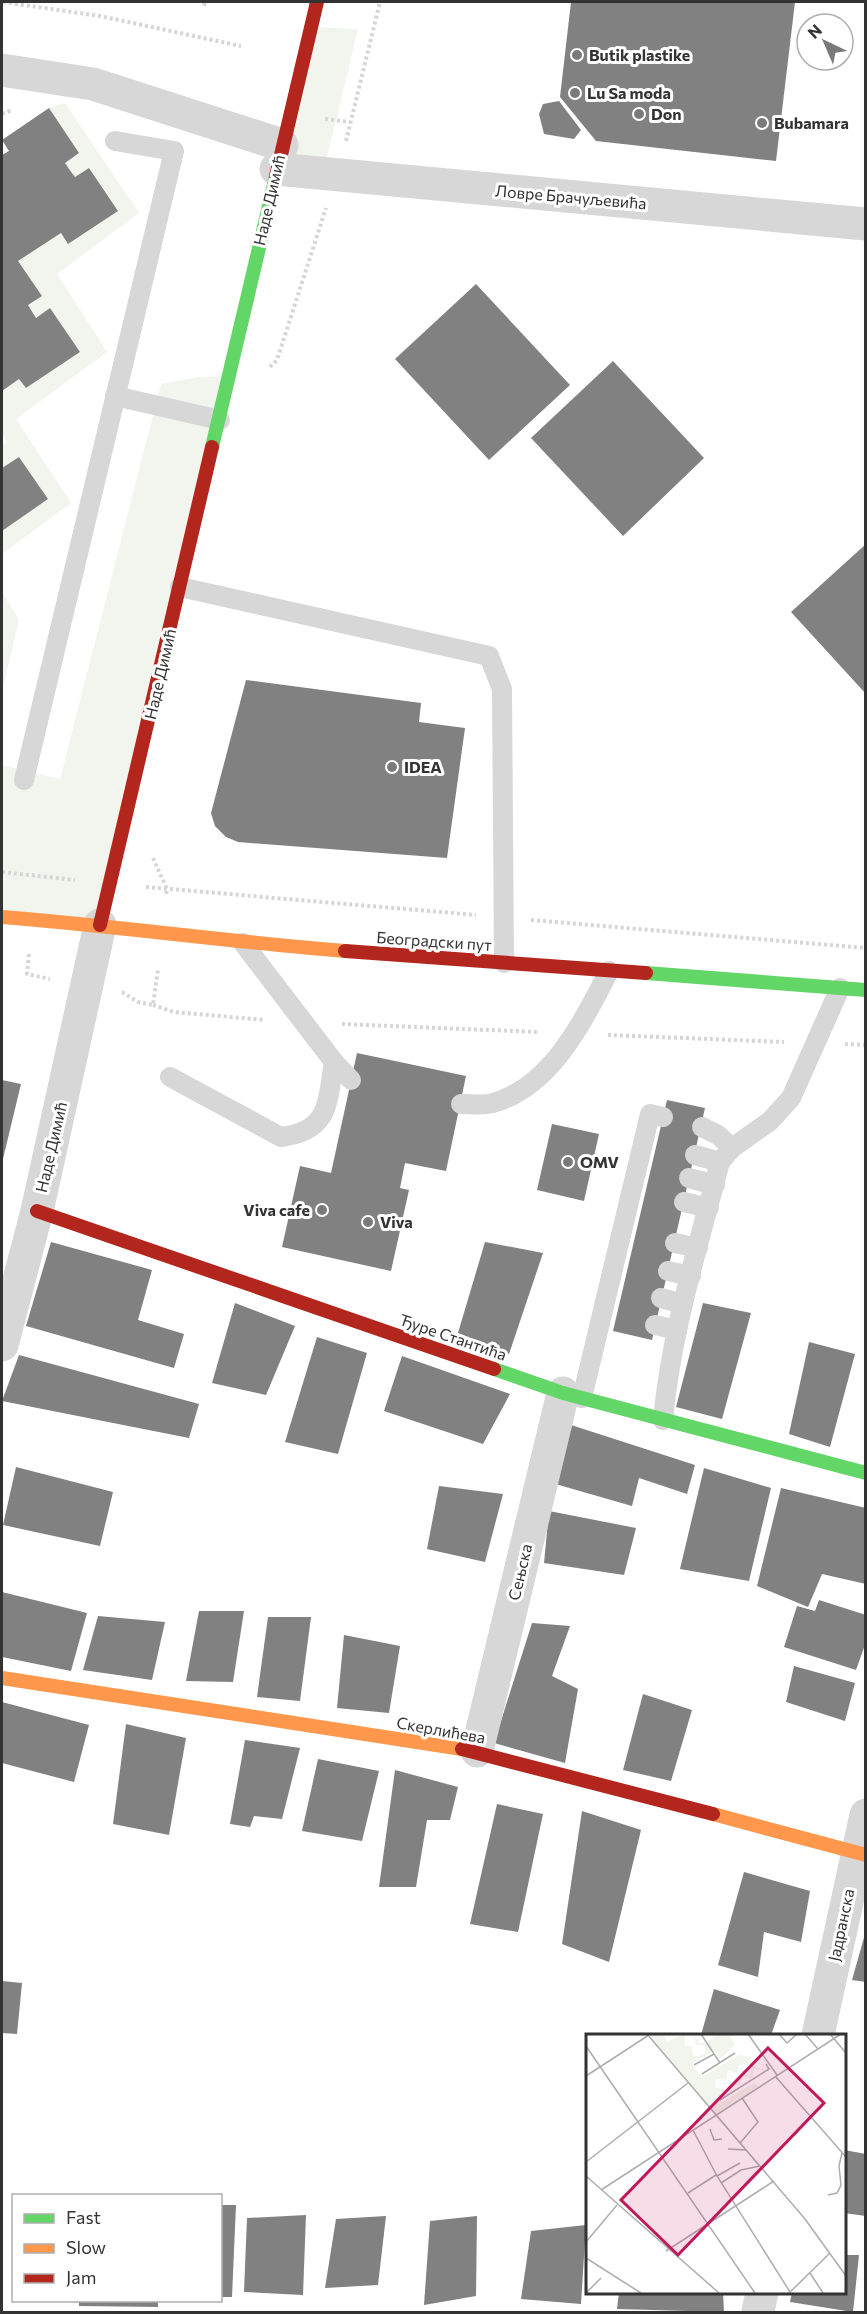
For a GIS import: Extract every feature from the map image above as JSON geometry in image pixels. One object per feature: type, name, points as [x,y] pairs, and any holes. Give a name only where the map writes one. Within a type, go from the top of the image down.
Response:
[{"type":"street","name":"Наде Димић","points":[[2,1346],[37,1211],[100,925],[317,2]]},
{"type":"street","name":"Ловре Брачуљевића","points":[[2,70],[93,84],[279,157],[866,224]]},
{"type":"street","name":"Београдски пут","points":[[2,917],[100,925],[243,943],[866,990]]},
{"type":"street","name":"Ђуре Стантића","points":[[37,1211],[572,1395],[866,1473]]},
{"type":"street","name":"Сењска","points":[[477,1751],[572,1395]]},
{"type":"street","name":"Скерлићева","points":[[2,1678],[477,1751],[861,1854]]},
{"type":"street","name":"Јадранска","points":[[818,2034],[861,1854],[866,1815]]},
{"type":"street","points":[[758,2313],[762,2293]]},
{"type":"lane","points":[[24,780],[174,151],[115,141]]},
{"type":"lane","points":[[115,396],[220,420]]},
{"type":"lane","points":[[180,587],[489,656],[502,689],[504,963]]},
{"type":"lane","points":[[243,943],[334,1062],[351,1080]]},
{"type":"lane","points":[[461,1104],[490,1104],[512,1096],[538,1078],[573,1033],[609,971]]},
{"type":"lane","points":[[663,1420],[667,1377],[683,1304],[715,1185],[726,1155],[771,1121],[791,1098],[840,988]]},
{"type":"lane","points":[[170,1077],[281,1137],[301,1135],[315,1126],[324,1114],[334,1062]]},
{"type":"lane","points":[[572,1395],[609,1314],[650,1145],[650,1114],[663,1118]]},
{"type":"lane","points":[[702,1127],[718,1135],[726,1155]]},
{"type":"lane","points":[[695,1155],[726,1155]]},
{"type":"lane","points":[[689,1178],[715,1185]]},
{"type":"lane","points":[[684,1202],[709,1208]]},
{"type":"lane","points":[[675,1243],[698,1248]]},
{"type":"lane","points":[[668,1271],[691,1276]]},
{"type":"lane","points":[[661,1299],[683,1304]]},
{"type":"lane","points":[[655,1324],[677,1330]]},
{"type":"path","points":[[3,2],[100,16],[241,46]]},
{"type":"path","points":[[2,872],[110,884]]},
{"type":"path","points":[[841,946],[866,948]]},
{"type":"path","points":[[153,1005],[174,1012],[304,1023],[866,1045]]},
{"type":"shaded area","points":[[311,27],[358,29],[323,174],[276,169]]},
{"type":"shaded area","points":[[65,103],[139,213],[57,274],[107,352],[16,419],[71,503],[2,554],[2,531],[48,499],[19,457],[2,468],[2,446],[7,442],[2,433],[2,391],[19,379],[27,388],[80,352],[50,308],[36,318],[28,305],[42,296],[18,261],[61,233],[68,244],[118,211],[90,168],[75,177],[65,163],[79,153],[49,108]]},
{"type":"shaded area","points":[[230,376],[100,925],[2,917],[2,765],[60,779],[161,384],[198,377]]},
{"type":"shaded area","points":[[2,592],[19,620],[2,692],[2,648],[4,646],[2,642]]},
{"type":"building","points":[[571,2],[795,2],[776,161],[596,141],[560,97]]},
{"type":"building","points":[[559,101],[581,130],[574,139],[544,134],[539,114],[543,104]]},
{"type":"building","points":[[49,108],[79,153],[65,163],[69,169],[75,177],[89,168],[118,211],[68,244],[61,233],[18,261],[42,296],[28,305],[36,318],[50,308],[80,352],[26,388],[19,379],[2,391],[2,155],[9,151],[2,140]]},
{"type":"building","points":[[476,284],[570,385],[489,460],[395,359]]},
{"type":"building","points":[[613,361],[704,458],[623,536],[531,438]]},
{"type":"building","points":[[19,457],[48,499],[2,531],[2,468]]},
{"type":"building","points":[[866,544],[866,694],[791,612]]},
{"type":"building","points":[[246,680],[421,703],[419,722],[465,728],[447,858],[238,842],[226,837],[215,826],[211,813]]},
{"type":"building","points":[[357,1053],[466,1076],[446,1171],[405,1163],[400,1188],[409,1190],[391,1271],[282,1247],[300,1166],[331,1173]]},
{"type":"building","points":[[2,1080],[21,1084],[2,1163]]},
{"type":"building","points":[[667,1100],[705,1108],[652,1340],[613,1331]]},
{"type":"building","name":"OMV","points":[[552,1124],[599,1134],[584,1201],[537,1190]]},
{"type":"building","points":[[51,1242],[152,1270],[138,1320],[184,1334],[174,1368],[26,1326]]},
{"type":"building","points":[[485,1242],[543,1253],[509,1354],[458,1333]]},
{"type":"building","points":[[235,1303],[295,1326],[266,1395],[212,1383]]},
{"type":"building","points":[[703,1303],[751,1313],[722,1419],[676,1407]]},
{"type":"building","points":[[317,1337],[367,1353],[338,1454],[285,1442]]},
{"type":"building","points":[[809,1342],[855,1354],[830,1447],[789,1434]]},
{"type":"building","points":[[19,1355],[199,1404],[189,1438],[2,1401]]},
{"type":"building","points":[[402,1356],[510,1394],[483,1444],[384,1411]]},
{"type":"building","points":[[568,1424],[695,1465],[687,1494],[639,1478],[632,1506],[552,1483]]},
{"type":"building","points":[[16,1467],[113,1492],[100,1546],[3,1525]]},
{"type":"building","points":[[704,1468],[771,1488],[749,1581],[680,1569]]},
{"type":"building","points":[[439,1486],[503,1494],[485,1562],[427,1549]]},
{"type":"building","points":[[781,1488],[866,1508],[866,1584],[822,1574],[808,1607],[757,1586]]},
{"type":"building","points":[[549,1511],[636,1528],[624,1575],[544,1563]]},
{"type":"building","points":[[2,1592],[87,1613],[71,1671],[2,1657]]},
{"type":"building","points":[[819,1600],[866,1615],[866,1642],[856,1670],[784,1647],[797,1606],[815,1611]]},
{"type":"building","points":[[199,1611],[244,1611],[233,1682],[186,1681]]},
{"type":"building","points":[[98,1616],[165,1622],[152,1680],[83,1670]]},
{"type":"building","points":[[268,1617],[311,1617],[300,1701],[257,1697]]},
{"type":"building","points":[[532,1623],[570,1626],[552,1676],[578,1689],[565,1763],[494,1743]]},
{"type":"building","points":[[344,1635],[400,1646],[389,1713],[337,1708]]},
{"type":"building","points":[[794,1666],[855,1683],[845,1721],[786,1702]]},
{"type":"building","points":[[643,1694],[692,1710],[671,1781],[623,1770]]},
{"type":"building","points":[[2,1702],[89,1725],[74,1782],[2,1763]]},
{"type":"building","points":[[126,1724],[186,1738],[169,1835],[113,1824]]},
{"type":"building","points":[[245,1740],[300,1748],[282,1819],[254,1816],[250,1827],[230,1824]]},
{"type":"building","points":[[318,1759],[379,1771],[362,1841],[302,1831]]},
{"type":"building","points":[[395,1770],[458,1787],[450,1820],[427,1820],[416,1887],[379,1887]]},
{"type":"building","points":[[497,1804],[543,1814],[518,1932],[470,1924]]},
{"type":"building","points":[[582,1811],[641,1830],[609,1962],[562,1944]]},
{"type":"building","points":[[744,1872],[810,1891],[801,1942],[764,1932],[758,1977],[718,1965]]},
{"type":"building","points":[[866,1934],[866,1982],[852,1980]]},
{"type":"building","points":[[2,1981],[22,1983],[17,2034],[2,2033]]},
{"type":"building","points":[[714,1989],[780,2010],[771,2034],[701,2034]]},
{"type":"building","points":[[846,2150],[866,2154],[866,2216],[846,2213]]},
{"type":"building","points":[[222,2205],[236,2205],[232,2297],[222,2297]]},
{"type":"building","points":[[306,2215],[303,2295],[244,2292],[247,2218]]},
{"type":"building","points":[[386,2216],[378,2285],[325,2288],[336,2219]]},
{"type":"building","points":[[477,2216],[476,2296],[424,2305],[430,2221]]},
{"type":"building","points":[[586,2225],[581,2304],[521,2299],[531,2231]]},
{"type":"building","points":[[846,2255],[859,2255],[853,2312],[790,2302],[792,2293],[846,2293]]},
{"type":"building","points":[[619,2293],[723,2293],[724,2312],[617,2309]]},
{"type":"building","points":[[79,2302],[158,2302],[158,2307],[79,2306]]},
{"type":"traffic: fast","points":[[212,447],[276,176]]},
{"type":"traffic: fast","points":[[646,973],[866,990]]},
{"type":"traffic: fast","points":[[494,1369],[563,1393],[866,1473]]},
{"type":"traffic: slow","points":[[2,917],[345,951]]},
{"type":"traffic: slow","points":[[2,1678],[462,1749]]},
{"type":"traffic: slow","points":[[713,1814],[866,1855]]},
{"type":"traffic: jam","points":[[276,176],[317,2]]},
{"type":"traffic: jam","points":[[100,925],[212,447]]},
{"type":"traffic: jam","points":[[345,951],[646,973]]},
{"type":"traffic: jam","points":[[37,1211],[494,1369]]},
{"type":"traffic: jam","points":[[462,1749],[713,1814]]},
{"type":"place","name":"Butik plastike","points":[[577,55]]},
{"type":"place","name":"Lu Sa moda","points":[[575,93]]},
{"type":"place","name":"Don","points":[[639,114]]},
{"type":"place","name":"Bubamara","points":[[762,123]]},
{"type":"place","name":"IDEA","points":[[392,767]]},
{"type":"place","name":"OMV","points":[[568,1162]]},
{"type":"place","name":"Viva cafe","points":[[322,1210]]},
{"type":"place","name":"Viva","points":[[368,1222]]}]
